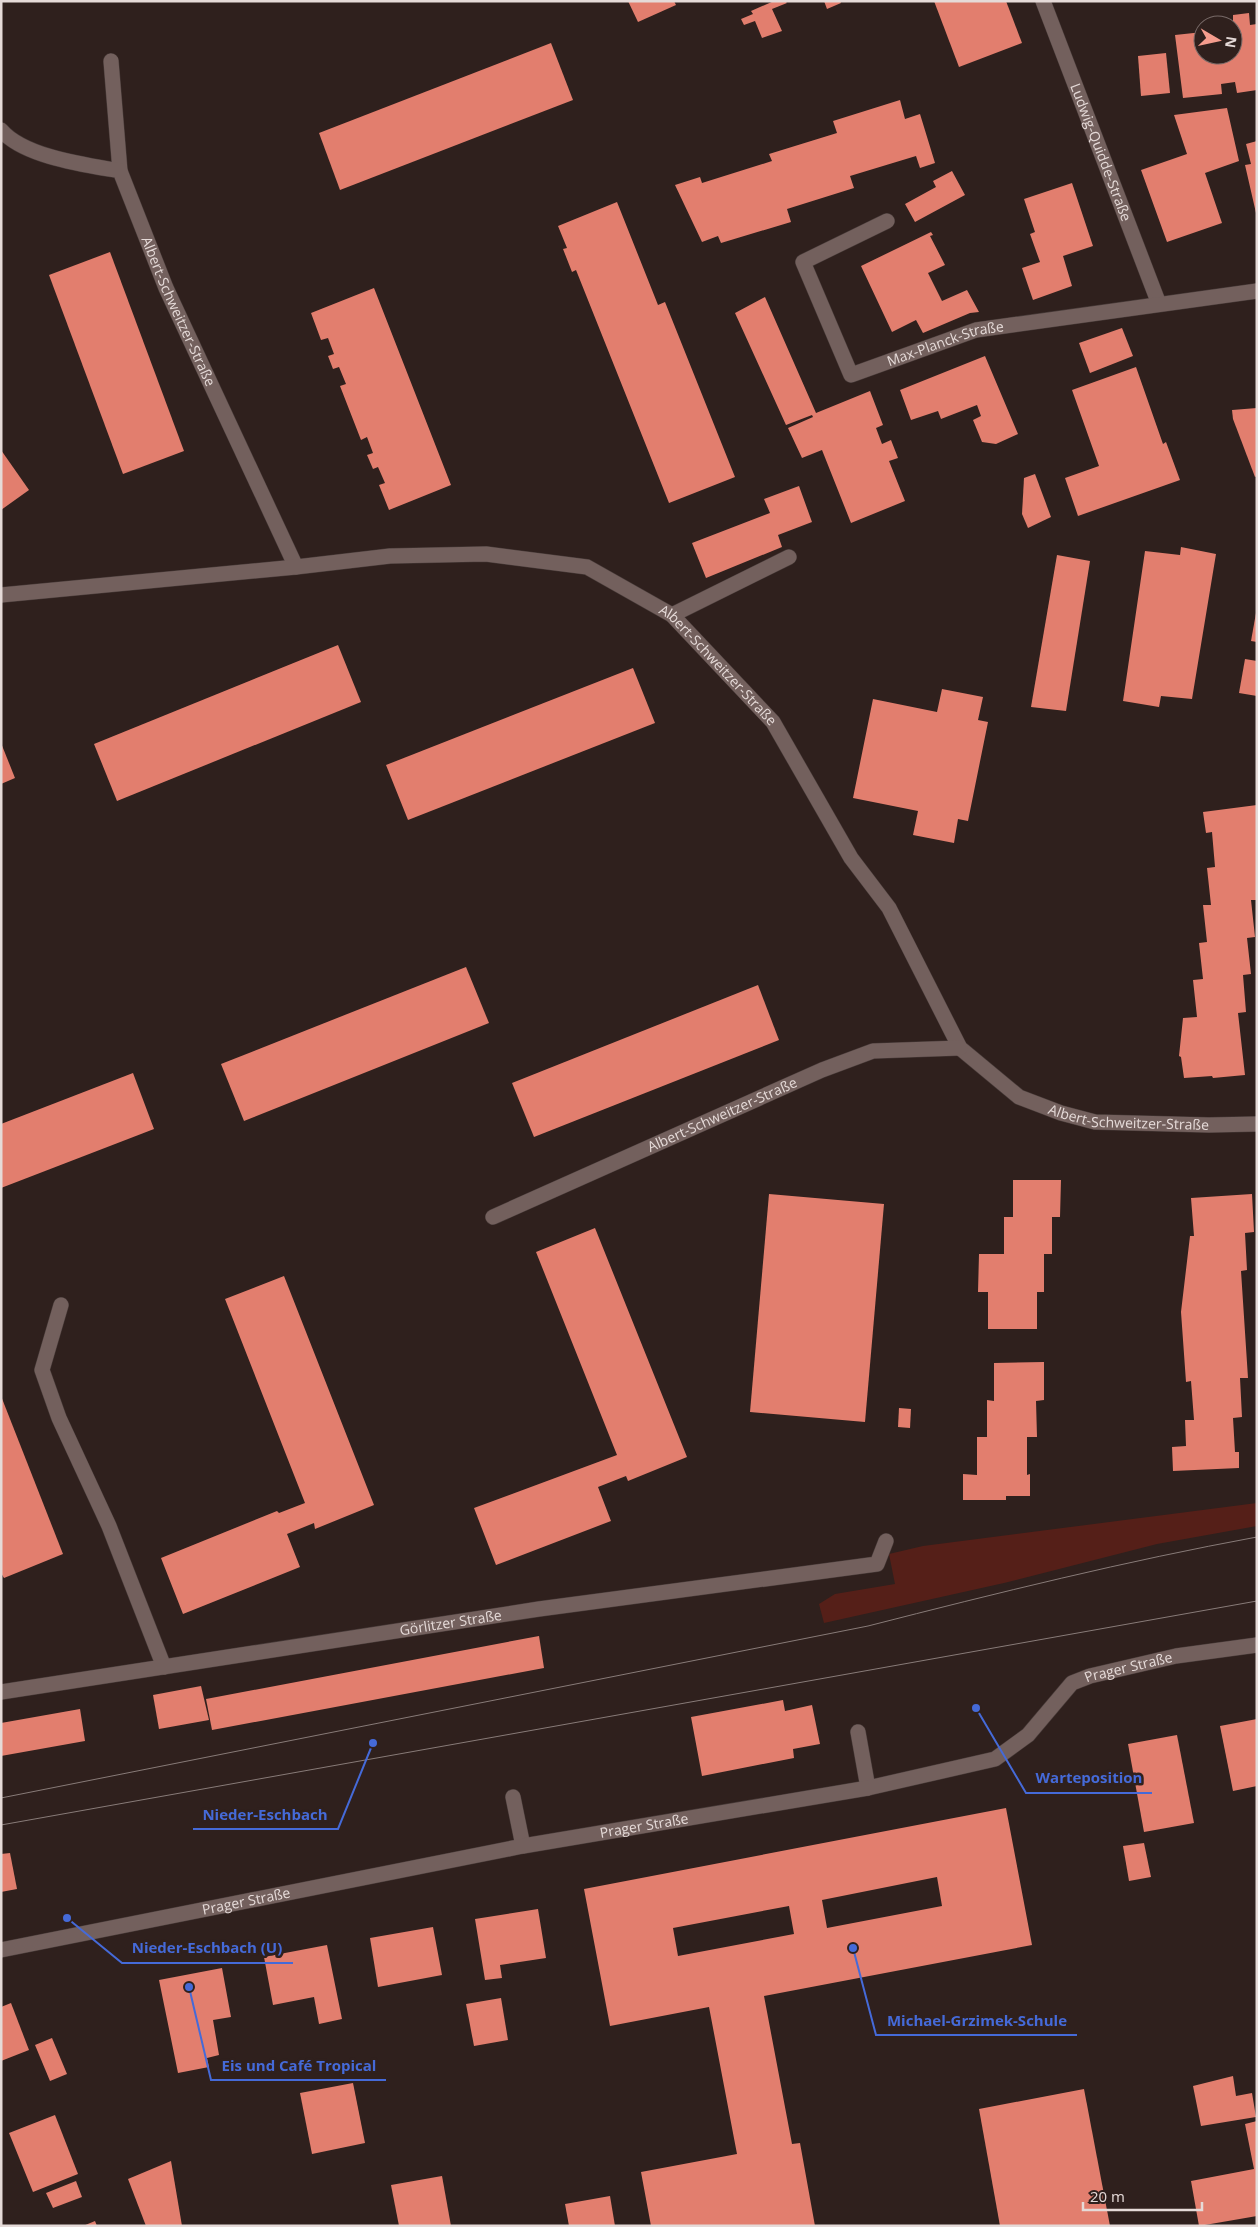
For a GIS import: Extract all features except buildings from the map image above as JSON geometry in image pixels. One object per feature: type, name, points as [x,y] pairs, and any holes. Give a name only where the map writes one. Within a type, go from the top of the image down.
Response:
[{"type":"street","name":"Ludwig-Quidde-Straße","points":[[1043,1],[1159,304]]},
{"type":"street","name":"Albert-Schweitzer-Straße","points":[[110,61],[120,171],[166,288],[296,567]]},
{"type":"street","points":[[1,130],[10,140],[62,160],[120,171]]},
{"type":"street","name":"Max-Planck-Straße","points":[[887,221],[803,262],[851,375],[976,330],[1257,292]]},
{"type":"street","name":"Albert-Schweitzer-Straße","points":[[1,595],[296,567],[390,556],[486,554],[587,567],[672,615],[772,722],[852,858],[889,908],[960,1048],[1019,1097],[1061,1113],[1095,1122],[1209,1126],[1257,1124]]},
{"type":"street","points":[[672,615],[789,557]]},
{"type":"street","name":"Albert-Schweitzer-Straße","points":[[493,1217],[822,1070],[873,1051],[960,1048]]},
{"type":"street","points":[[61,1306],[42,1370],[59,1418],[109,1526],[164,1667]]},
{"type":"street","name":"Görlitzer Straße","points":[[1,1692],[539,1609],[877,1564],[886,1541]]},
{"type":"street","name":"Prager Straße","points":[[1,1950],[523,1846],[868,1788],[995,1759],[1028,1735],[1072,1684],[1090,1676],[1176,1656],[1257,1644]]},
{"type":"street","points":[[858,1732],[868,1788]]},
{"type":"street","points":[[513,1796],[523,1846]]},
{"type":"shaded area","points":[[1257,1503],[1257,1526],[1157,1544],[1004,1583],[824,1623],[819,1604],[835,1594],[895,1584],[889,1554],[923,1546]]},
{"type":"tram line","points":[[1,1798],[868,1626],[1062,1578],[1159,1556],[1257,1537]]},
{"type":"tram line","points":[[1,1825],[1257,1601]]},
{"type":"place","name":"Warteposition","points":[[976,1708]]},
{"type":"place","name":"Nieder-Eschbach","points":[[373,1743]]},
{"type":"place","name":"Nieder-Eschbach (U)","points":[[67,1918]]},
{"type":"place","name":"Michael-Grzimek-Schule","points":[[853,1948]]},
{"type":"place","name":"Eis und Café Tropical","points":[[189,1987]]}]
